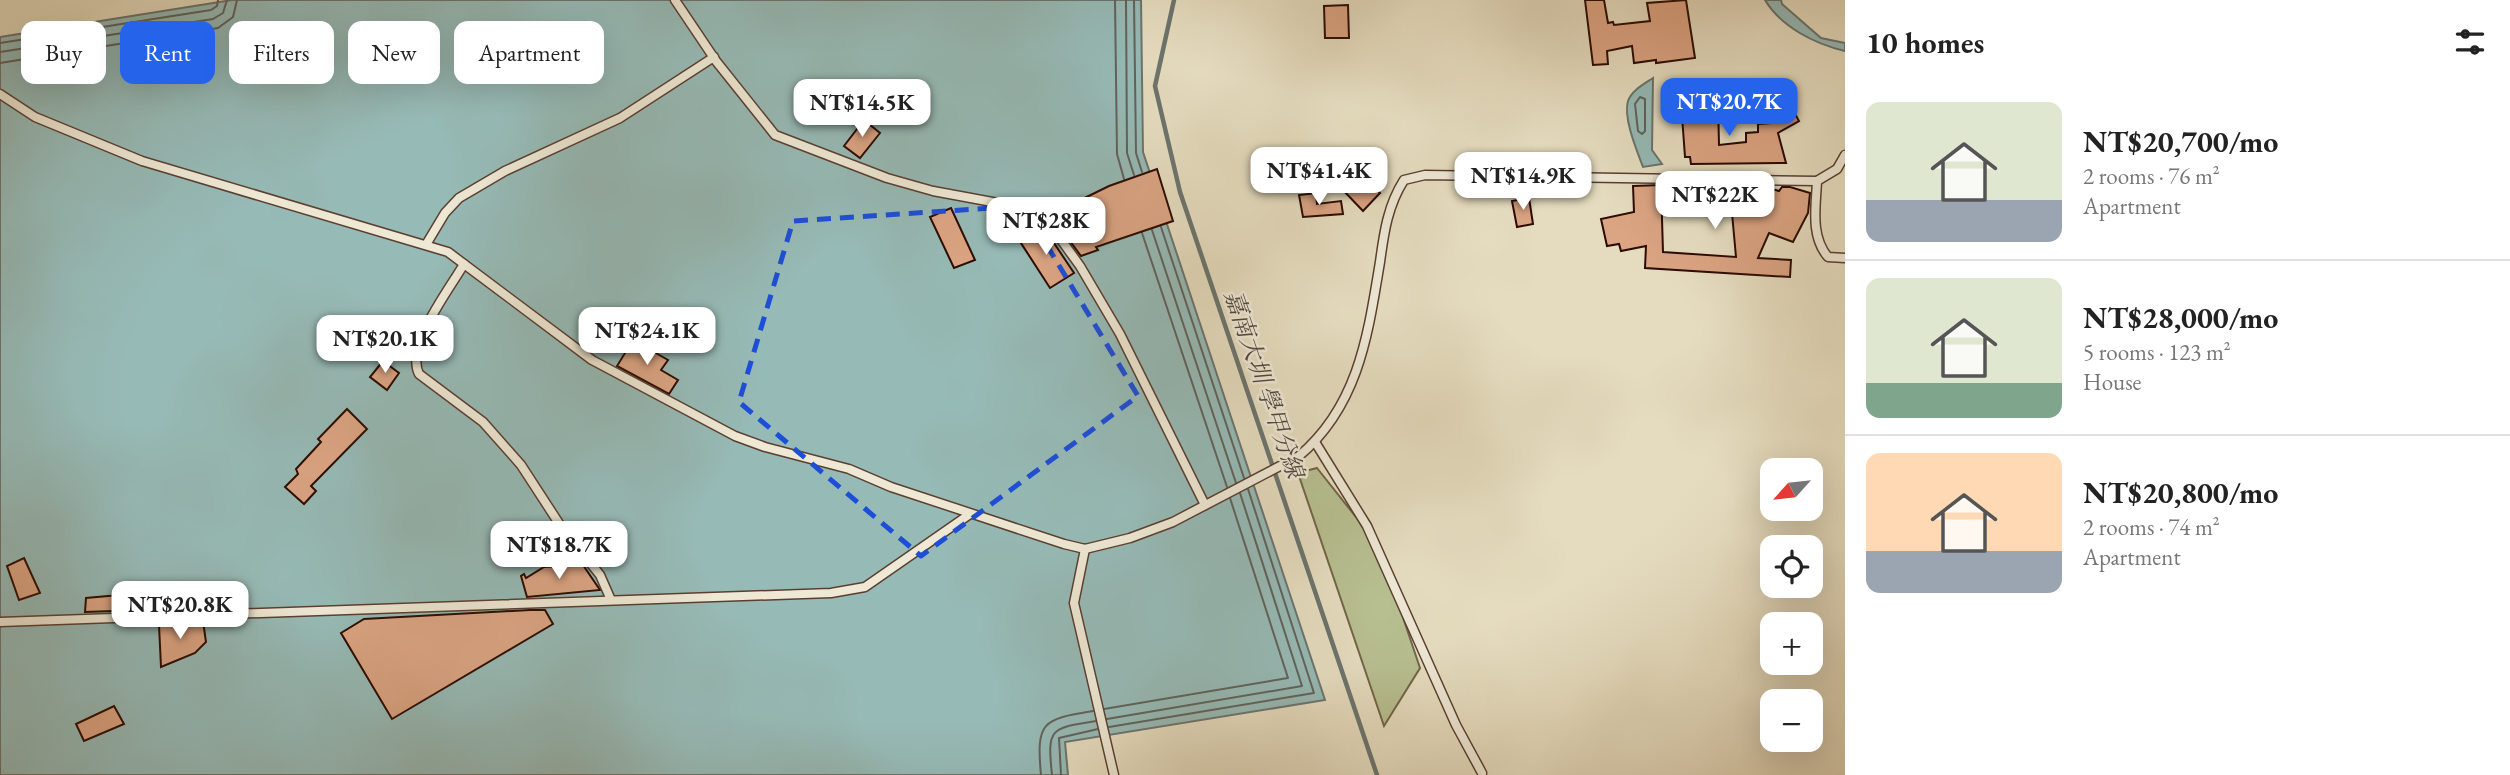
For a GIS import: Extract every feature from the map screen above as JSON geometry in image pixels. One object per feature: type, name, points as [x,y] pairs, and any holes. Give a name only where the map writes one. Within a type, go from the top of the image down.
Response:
[{"type":"lane","points":[[675,0],[714,57],[775,135],[887,178],[933,191],[1014,206],[1044,216],[1080,266],[1120,334],[1205,505]]},
{"type":"lane","points":[[427,243],[445,213],[459,198],[505,171],[620,118],[714,57]]},
{"type":"lane","points":[[0,94],[35,117],[142,161],[220,187],[427,243],[449,252],[592,360],[735,436],[765,447],[849,469],[970,514],[1085,549],[1130,538],[1173,522],[1267,473],[1315,442],[1344,402],[1366,348],[1387,220],[1395,194],[1404,180],[1425,175],[1817,181],[1837,169],[1845,155]]},
{"type":"lane","points":[[1817,181],[1815,229],[1821,248],[1828,257],[1845,258]]},
{"type":"lane","points":[[464,264],[417,345],[414,365],[419,374],[483,422],[521,465],[560,525],[600,575],[611,600]]},
{"type":"lane","points":[[1315,442],[1367,526],[1455,725],[1482,772]]},
{"type":"lane","points":[[0,622],[831,593],[865,587],[970,514]]},
{"type":"lane","points":[[1085,549],[1074,603],[1114,775]]},
{"type":"highlighted area","points":[[1023,206],[1138,396],[921,556],[739,402],[793,221]]},
{"type":"green space","points":[[1317,468],[1379,546],[1420,668],[1384,726],[1298,473]]},
{"type":"water","points":[[232,0],[1141,0],[1143,152],[1325,700],[1065,742],[1068,775],[0,775],[0,37],[21,34],[21,84],[106,84],[106,21],[100,21]]},
{"type":"water","points":[[1765,0],[1781,0],[1782,4],[1821,38],[1845,43],[1845,51],[1822,44],[1789,26]]},
{"type":"water","points":[[1653,78],[1652,150],[1662,164],[1643,167],[1631,134],[1627,108],[1632,94]]},
{"type":"building","points":[[1585,0],[1604,0],[1608,23],[1613,22],[1614,25],[1650,21],[1647,3],[1686,0],[1695,58],[1634,63],[1632,46],[1607,51],[1608,64],[1593,65]]},
{"type":"building","points":[[1348,5],[1349,38],[1325,38],[1324,6]]},
{"type":"building","points":[[1718,101],[1719,145],[1746,142],[1746,133],[1758,132],[1758,124],[1786,122],[1783,115],[1793,110],[1799,121],[1778,133],[1786,163],[1691,164],[1690,157],[1685,157],[1681,102]]},
{"type":"building","points":[[864,120],[880,133],[860,158],[844,146]]},
{"type":"building","points":[[1157,169],[1173,221],[1096,247],[1098,250],[1081,256],[1053,218],[1058,215],[1056,212],[1109,186]]},
{"type":"building","points":[[1359,171],[1380,193],[1363,211],[1341,188]]},
{"type":"building","points":[[1661,185],[1663,252],[1736,257],[1730,191],[1748,189],[1766,195],[1769,188],[1779,191],[1782,187],[1790,187],[1810,193],[1808,213],[1793,242],[1769,233],[1758,258],[1791,260],[1790,277],[1645,268],[1646,246],[1621,251],[1619,244],[1607,246],[1601,219],[1634,212],[1633,186]]},
{"type":"building","points":[[1316,193],[1317,204],[1341,201],[1343,214],[1303,217],[1299,195]]},
{"type":"building","points":[[1529,198],[1533,224],[1517,227],[1512,201]]},
{"type":"building","points":[[951,208],[975,260],[954,268],[930,217]]},
{"type":"building","points":[[1042,225],[1074,273],[1050,288],[1019,240]]},
{"type":"building","points":[[633,340],[668,360],[661,370],[678,380],[669,394],[617,366]]},
{"type":"building","points":[[383,361],[399,373],[387,390],[370,377]]},
{"type":"building","points":[[347,409],[367,429],[311,486],[316,491],[304,504],[285,487],[298,474],[296,469],[321,442],[318,439]]},
{"type":"building","points":[[24,558],[40,593],[19,600],[7,566]]},
{"type":"building","points":[[583,565],[600,590],[527,597],[521,576],[524,574],[526,578],[544,567]]},
{"type":"building","points":[[142,593],[143,610],[85,612],[86,598]]},
{"type":"building","points":[[545,610],[553,624],[392,719],[341,633],[364,619]]},
{"type":"building","points":[[203,621],[206,642],[195,653],[161,667],[159,625]]},
{"type":"building","points":[[114,706],[124,724],[84,741],[76,724]]},
{"type":"waterway","name":"嘉南大圳 學甲分線","points":[[1174,0],[1155,86],[1180,192],[1377,775]]}]
